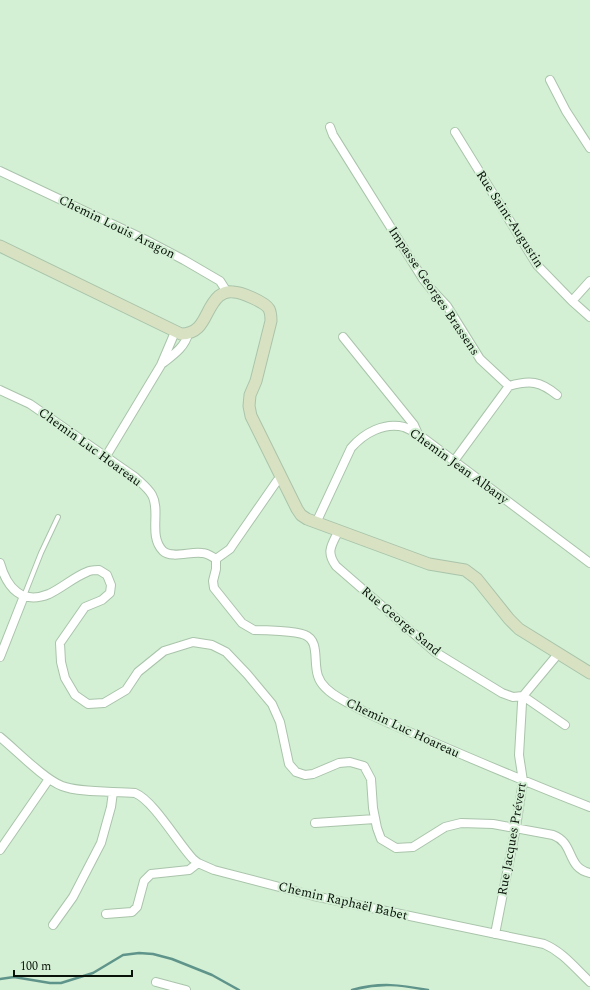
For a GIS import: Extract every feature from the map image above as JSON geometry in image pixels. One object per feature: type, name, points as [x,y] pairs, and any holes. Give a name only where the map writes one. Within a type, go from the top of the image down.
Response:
[{"type":"main road","points":[[0,246],[175,332],[188,334],[197,328],[204,320],[215,300],[227,292],[234,292],[264,303],[269,308],[271,321],[256,381],[250,395],[249,406],[251,416],[301,515],[338,532],[429,564],[465,570],[477,579],[509,619],[520,629],[590,673]]},
{"type":"street","points":[[550,80],[566,111],[590,148]]},
{"type":"street","name":"Impasse Georges Brassens","points":[[330,127],[333,135],[423,279],[431,290],[447,306],[480,360],[509,386]]},
{"type":"street","name":"Rue Saint-Augustin","points":[[455,132],[537,265],[590,317]]},
{"type":"street","name":"Chemin Louis Aragon","points":[[0,171],[144,239],[184,260],[220,281],[227,292]]},
{"type":"street","points":[[572,301],[590,281]]},
{"type":"street","points":[[105,458],[161,365],[175,332]]},
{"type":"street","points":[[161,365],[180,348],[186,340],[188,334]]},
{"type":"street","points":[[343,337],[414,425],[418,434]]},
{"type":"street","points":[[454,461],[509,386],[527,382],[537,382],[544,385],[557,395]]},
{"type":"street","name":"Chemin Luc Hoareau","points":[[0,390],[30,404],[134,477],[152,494],[155,503],[155,530],[157,543],[163,551],[168,554],[201,552],[216,559],[216,569],[213,581],[214,588],[236,617],[247,627],[254,630],[302,634],[311,638],[314,643],[318,676],[321,683],[330,691],[371,716],[590,808]]},
{"type":"street","name":"Chemin Jean Albany","points":[[316,523],[351,448],[366,434],[380,428],[395,426],[406,428],[418,434],[590,563]]},
{"type":"street","points":[[216,559],[230,549],[277,481],[281,478]]},
{"type":"street","name":"Rue George Sand","points":[[338,532],[330,550],[331,559],[336,566],[435,652],[502,693],[513,697],[524,696]]},
{"type":"street","points":[[0,563],[3,573],[10,586],[24,596],[31,598],[49,594],[87,572],[99,570],[107,575],[111,585],[110,593],[102,600],[85,606],[60,643],[61,662],[65,678],[75,695],[88,704],[104,703],[126,690],[138,672],[164,651],[193,642],[212,645],[226,652],[272,704],[280,722],[289,764],[296,772],[305,775],[314,774],[340,763],[350,762],[364,766],[371,779],[373,808],[381,839],[396,848],[413,848],[445,827],[461,823],[493,824],[560,838],[568,847],[576,866],[585,872],[590,873]]},
{"type":"street","points":[[0,657],[24,596]]},
{"type":"street","name":"Rue Jacques Prévert","points":[[495,934],[516,828],[523,781],[519,755],[521,710],[524,696],[558,654]]},
{"type":"street","points":[[524,696],[565,725]]},
{"type":"street","name":"Chemin Raphaël Babet","points":[[0,737],[48,779],[63,787],[135,794],[141,796],[150,805],[187,853],[198,863],[214,870],[314,896],[531,941],[555,949],[590,982]]},
{"type":"street","points":[[0,850],[48,779]]},
{"type":"street","points":[[52,925],[73,897],[101,843],[111,807],[113,792]]},
{"type":"street","points":[[315,823],[375,819]]},
{"type":"street","points":[[106,914],[132,912],[137,907],[144,881],[151,874],[189,870],[198,863]]},
{"type":"street","points":[[156,982],[186,990]]},
{"type":"lane","points":[[24,596],[41,553],[58,518]]},
{"type":"waterway","points":[[0,979],[14,977],[50,983],[61,983],[93,973],[123,955],[139,953],[153,954],[172,959],[212,975],[239,990]]},
{"type":"waterway","points":[[352,990],[362,987],[381,985],[428,990]]}]
